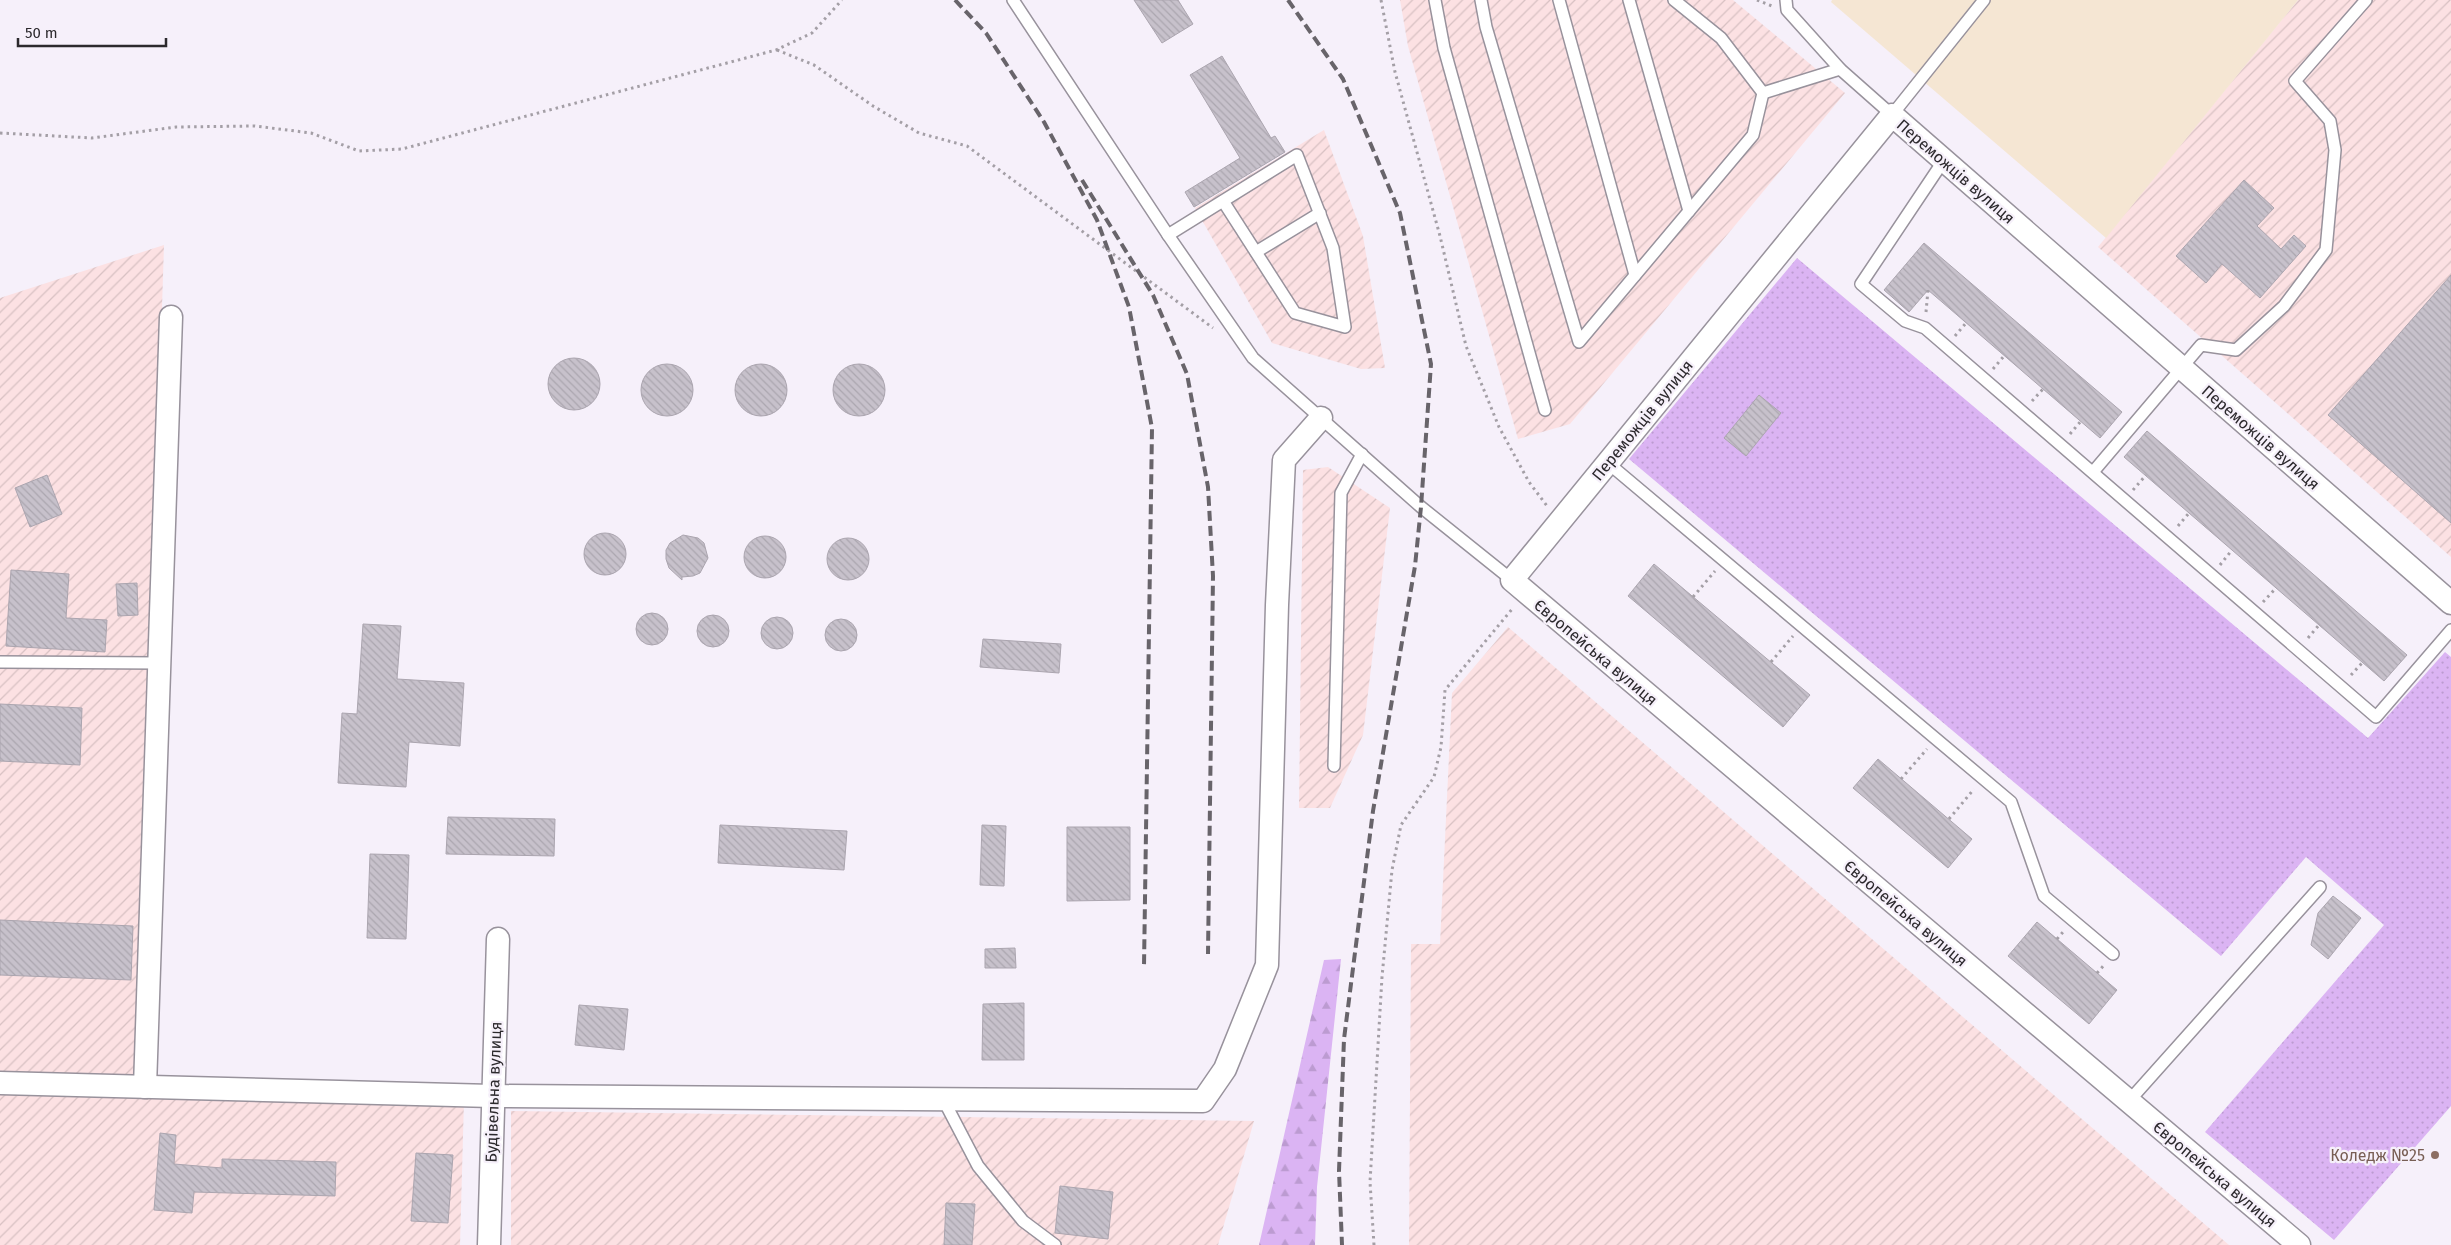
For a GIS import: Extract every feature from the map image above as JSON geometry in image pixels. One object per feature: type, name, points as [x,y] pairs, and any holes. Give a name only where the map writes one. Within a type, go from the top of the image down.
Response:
[{"type":"street","name":"Переможців вулиця","points":[[1519,586],[1559,522],[1892,114],[2451,603]]},
{"type":"street","points":[[145,1087],[171,317]]},
{"type":"street","points":[[0,1083],[492,1096],[1203,1101],[1225,1069],[1267,965],[1276,605],[1284,460],[1321,418]]},
{"type":"street","name":"Європейська вулиця","points":[[1519,586],[2299,1245]]},
{"type":"street","name":"Будівельна вулиця","points":[[489,1245],[498,939]]},
{"type":"lane","points":[[1013,0],[1168,234],[1253,358],[1421,507],[1519,586]]},
{"type":"lane","points":[[1434,0],[1444,48],[1545,410]]},
{"type":"lane","points":[[1481,0],[1486,27],[1579,342],[1753,135],[1763,94]]},
{"type":"lane","points":[[1558,0],[1635,275]]},
{"type":"lane","points":[[1629,0],[1689,211]]},
{"type":"lane","points":[[1674,0],[1721,38],[1763,94]]},
{"type":"lane","points":[[1786,0],[1787,10],[1840,69],[1892,114],[1984,0]]},
{"type":"lane","points":[[2093,472],[2201,345],[2236,350],[2284,306],[2326,250],[2335,150],[2330,121],[2295,80],[2366,0]]},
{"type":"lane","points":[[1763,94],[1840,69]]},
{"type":"lane","points":[[1168,234],[1223,200],[1298,155],[1333,248],[1345,327],[1295,313],[1223,200]]},
{"type":"lane","points":[[1944,160],[1861,284],[1905,322],[1925,328],[2376,716],[2451,630]]},
{"type":"lane","points":[[1256,252],[1320,213]]},
{"type":"lane","points":[[1334,766],[1341,493],[1362,454]]},
{"type":"lane","points":[[1608,463],[2011,802],[2044,896],[2113,954]]},
{"type":"lane","points":[[0,662],[160,663]]},
{"type":"lane","points":[[2129,1101],[2320,887]]},
{"type":"lane","points":[[943,1099],[978,1166],[1023,1222],[1055,1245]]},
{"type":"path","points":[[0,133],[92,138],[176,127],[256,126],[311,133],[359,151],[402,149],[776,50],[812,33],[842,0]]},
{"type":"path","points":[[1381,0],[1395,72],[1440,236],[1466,346],[1499,427],[1529,482],[1559,522]]},
{"type":"path","points":[[776,50],[814,65],[872,106],[919,133],[967,146],[1215,330]]},
{"type":"path","points":[[1925,328],[1928,290]]},
{"type":"path","points":[[1693,597],[1724,560]]},
{"type":"path","points":[[1374,1245],[1370,1182],[1382,977],[1392,870],[1401,825],[1434,777],[1442,747],[1445,690],[1519,586]]},
{"type":"path","points":[[1771,662],[1802,626]]},
{"type":"path","points":[[1901,779],[1936,738]]},
{"type":"path","points":[[1949,819],[1983,778]]},
{"type":"shaded area","points":[[1400,0],[1733,0],[1845,93],[1570,424],[1518,439],[1408,46]]},
{"type":"shaded area","points":[[1832,0],[2298,0],[2106,238],[1831,2]]},
{"type":"shaded area","points":[[2298,0],[2451,0],[2451,557],[2098,247]]},
{"type":"shaded area","points":[[1324,130],[1363,236],[1385,368],[1361,369],[1272,343],[1195,208]]},
{"type":"shaded area","points":[[164,245],[137,1090],[464,1100],[460,1245],[0,1245],[0,298]]},
{"type":"shaded area","points":[[1328,467],[1390,508],[1363,735],[1330,808],[1299,808],[1303,470]]},
{"type":"shaded area","points":[[1508,627],[2229,1245],[1409,1245],[1411,944],[1440,944],[1452,693]]},
{"type":"shaded area","points":[[511,1111],[1254,1121],[1218,1245],[511,1245]]},
{"type":"green space","points":[[1797,258],[2368,738],[2445,652],[2451,657],[2451,1106],[2334,1240],[2205,1132],[2384,925],[2306,857],[2221,956],[1629,459]]},
{"type":"green space","points":[[1341,959],[1317,1187],[1315,1245],[1259,1245],[1324,960]]},
{"type":"building","points":[[1134,0],[1178,0],[1193,24],[1162,43]]},
{"type":"building","points":[[1222,56],[1271,138],[1275,136],[1285,152],[1194,207],[1185,192],[1240,158],[1190,75]]},
{"type":"building","points":[[2244,180],[2274,208],[2257,226],[2281,249],[2294,235],[2306,246],[2260,298],[2222,264],[2206,283],[2176,256]]},
{"type":"building","points":[[1924,243],[2122,412],[2100,438],[1928,290],[1909,312],[1884,290]]},
{"type":"building","points":[[2451,275],[2451,523],[2328,415]]},
{"type":"building","points":[[574,358],[584,360],[592,366],[598,374],[600,384],[598,394],[592,402],[584,408],[574,410],[564,408],[556,402],[550,394],[548,384],[550,374],[556,366],[564,360]]},
{"type":"building","points":[[667,364],[677,366],[685,372],[691,380],[693,390],[691,400],[685,408],[677,414],[667,416],[657,414],[649,408],[643,400],[641,390],[643,380],[649,372],[657,366]]},
{"type":"building","points":[[761,364],[771,366],[779,372],[785,380],[787,390],[785,400],[779,408],[771,414],[761,416],[751,414],[743,408],[737,400],[735,390],[737,380],[743,372],[751,366]]},
{"type":"building","points":[[859,364],[869,366],[877,372],[883,380],[885,390],[883,400],[877,408],[869,414],[859,416],[849,414],[841,408],[835,400],[833,390],[835,380],[841,372],[849,366]]},
{"type":"building","points":[[1759,395],[1781,413],[1746,456],[1724,438]]},
{"type":"building","points":[[2147,431],[2407,655],[2384,681],[2124,457]]},
{"type":"building","points":[[47,475],[62,514],[30,527],[15,488]]},
{"type":"building","points":[[609,533],[617,536],[623,542],[626,554],[623,566],[617,572],[601,575],[593,572],[587,566],[584,550],[587,542],[593,536]]},
{"type":"building","points":[[683,535],[698,538],[704,543],[708,558],[700,573],[682,577],[682,580],[669,568],[666,550],[670,543]]},
{"type":"building","points":[[769,536],[777,539],[783,545],[786,557],[783,569],[777,575],[761,578],[753,575],[747,569],[744,553],[747,545],[753,539]]},
{"type":"building","points":[[852,538],[860,541],[866,547],[869,559],[866,571],[860,577],[844,580],[836,577],[830,571],[827,555],[830,547],[836,541]]},
{"type":"building","points":[[1654,564],[1810,695],[1783,727],[1628,596]]},
{"type":"building","points":[[11,570],[69,574],[66,618],[107,620],[105,652],[6,646]]},
{"type":"building","points":[[137,583],[138,615],[118,616],[116,584]]},
{"type":"building","points":[[652,613],[663,618],[668,629],[663,640],[652,645],[641,640],[636,629],[641,618]]},
{"type":"building","points":[[713,615],[724,620],[729,631],[724,642],[713,647],[702,642],[697,631],[702,620]]},
{"type":"building","points":[[777,617],[788,622],[793,633],[788,644],[777,649],[766,644],[761,633],[766,622]]},
{"type":"building","points":[[841,619],[852,624],[857,635],[852,646],[841,651],[830,646],[825,635],[830,624]]},
{"type":"building","points":[[363,624],[401,626],[397,679],[464,683],[460,746],[409,742],[406,787],[338,783],[342,713],[357,714]]},
{"type":"building","points":[[983,639],[1061,644],[1059,673],[980,667]]},
{"type":"building","points":[[0,704],[82,708],[80,765],[0,761]]},
{"type":"building","points":[[1878,759],[1972,839],[1948,868],[1853,788]]},
{"type":"building","points":[[448,817],[555,819],[554,856],[446,854]]},
{"type":"building","points":[[720,825],[847,831],[844,870],[718,863]]},
{"type":"building","points":[[982,825],[1006,826],[1004,886],[980,885]]},
{"type":"building","points":[[1067,827],[1130,827],[1130,900],[1067,901]]},
{"type":"building","points":[[370,854],[409,855],[406,939],[367,938]]},
{"type":"building","points":[[2333,896],[2361,918],[2328,959],[2311,945],[2318,913]]},
{"type":"building","points":[[0,920],[133,926],[131,980],[0,975]]},
{"type":"building","points":[[2037,922],[2117,990],[2089,1024],[2008,956]]},
{"type":"building","points":[[1015,948],[1016,968],[985,968],[985,949]]},
{"type":"building","points":[[1024,1003],[1024,1060],[982,1060],[983,1004]]},
{"type":"building","points":[[579,1005],[628,1009],[624,1050],[575,1045]]},
{"type":"building","points":[[160,1133],[176,1135],[174,1164],[222,1168],[222,1159],[336,1162],[335,1196],[194,1192],[192,1213],[154,1210]]},
{"type":"building","points":[[416,1153],[453,1155],[448,1223],[411,1221]]},
{"type":"building","points":[[1060,1186],[1113,1192],[1108,1239],[1055,1233]]},
{"type":"building","points":[[946,1203],[975,1204],[972,1245],[944,1245]]},
{"type":"railway","points":[[955,0],[986,33],[1044,122],[1097,220],[1129,307],[1152,428],[1144,966]]},
{"type":"railway","points":[[1288,0],[1343,79],[1400,213],[1431,364],[1415,566],[1373,811],[1344,1039],[1339,1171],[1342,1245]]},
{"type":"railway","points":[[1082,180],[1153,295],[1187,374],[1208,487],[1213,576],[1208,954]]},
{"type":"place","name":"Коледж №25","points":[[2435,1155]]}]
